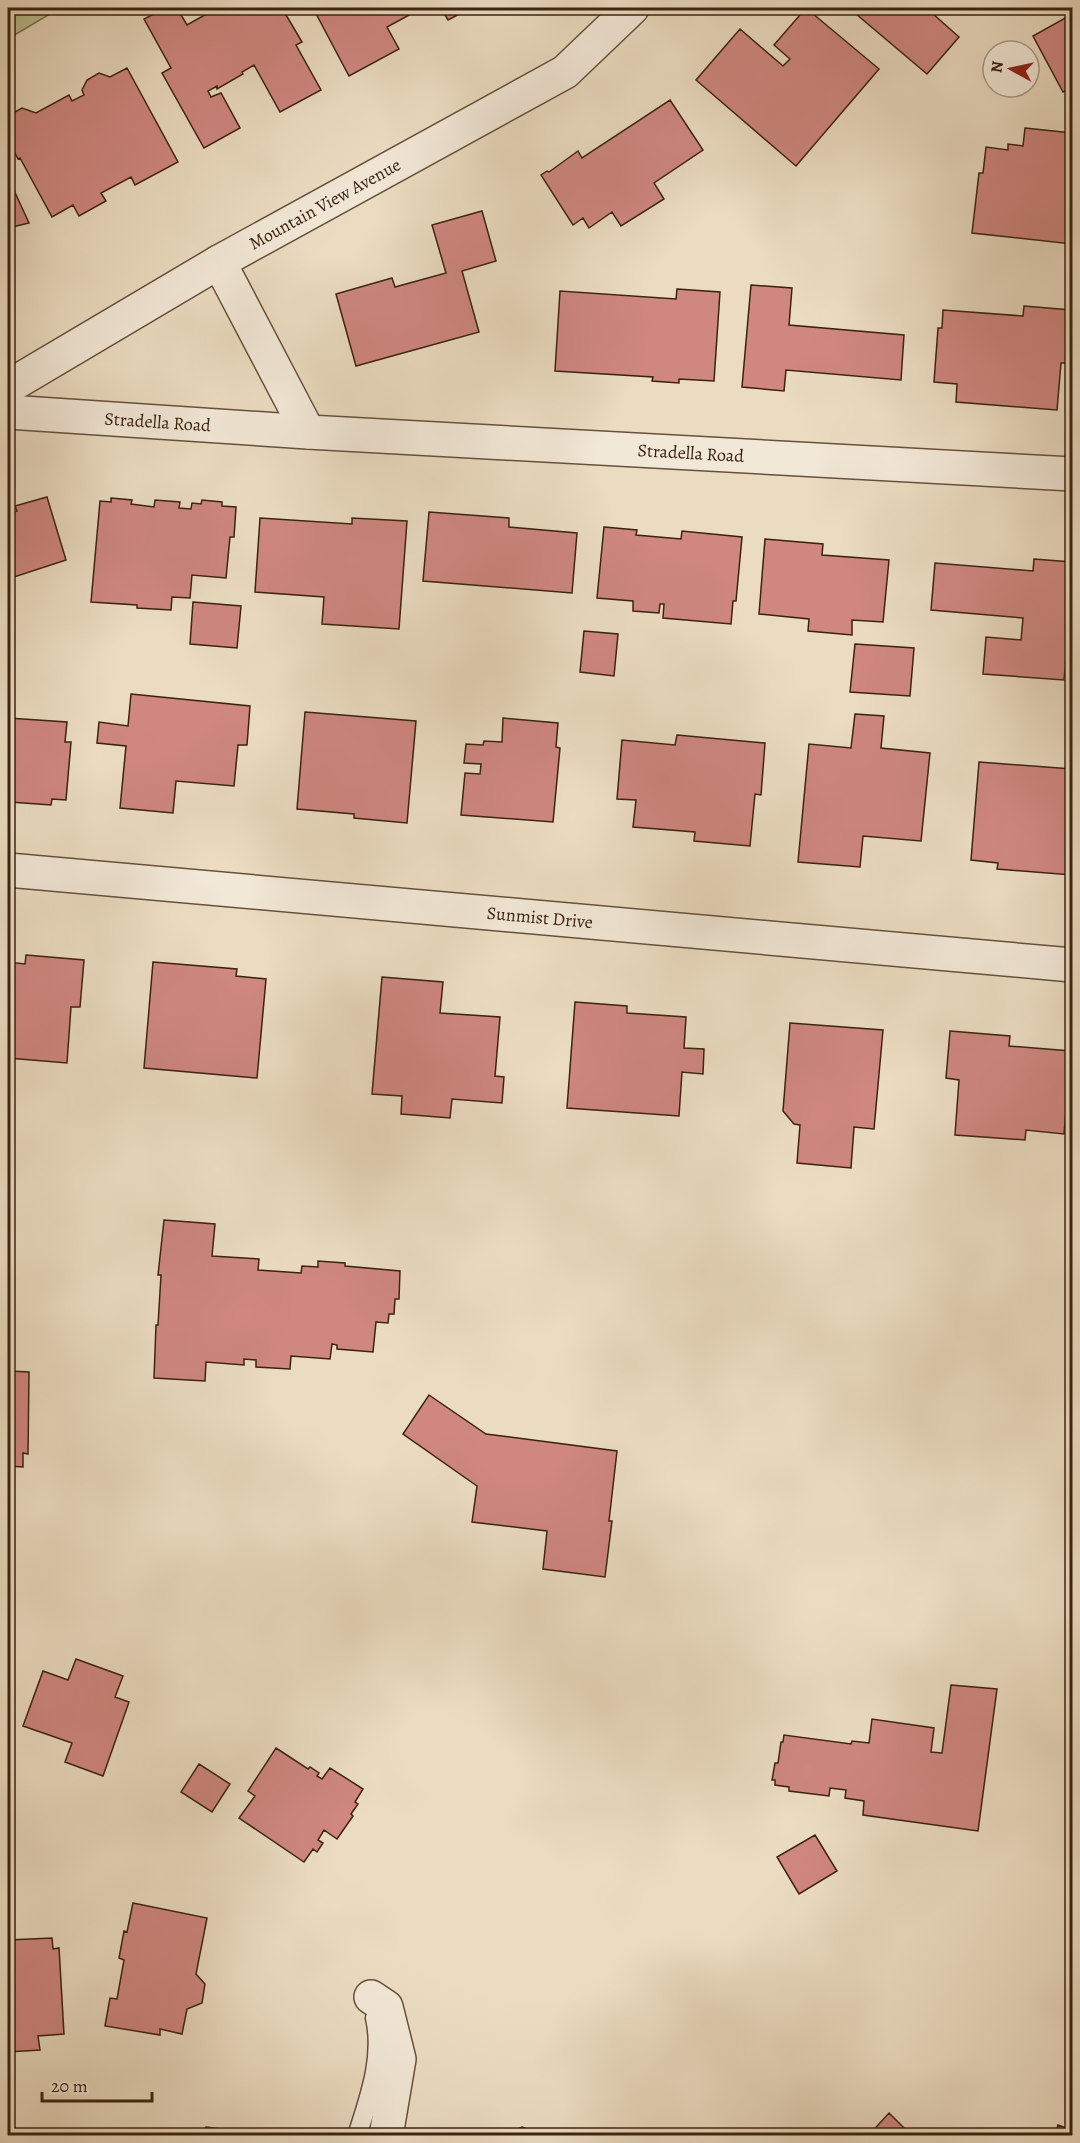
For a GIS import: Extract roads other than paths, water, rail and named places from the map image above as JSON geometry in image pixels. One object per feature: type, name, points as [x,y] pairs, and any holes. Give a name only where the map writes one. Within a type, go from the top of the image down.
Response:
[{"type":"street","name":"Mountain View Avenue","points":[[8,387],[219,262],[565,72],[632,8]]},
{"type":"street","points":[[219,262],[308,432]]},
{"type":"street","name":"Stradella Road","points":[[8,412],[308,432],[1072,474]]},
{"type":"street","name":"Sunmist Drive","points":[[8,870],[1072,965]]},
{"type":"street","points":[[371,1997],[386,2007],[399,2059],[386,2136]]},
{"type":"lane","points":[[357,2136],[372,2090],[378,2051],[377,2027],[371,1997]]}]
